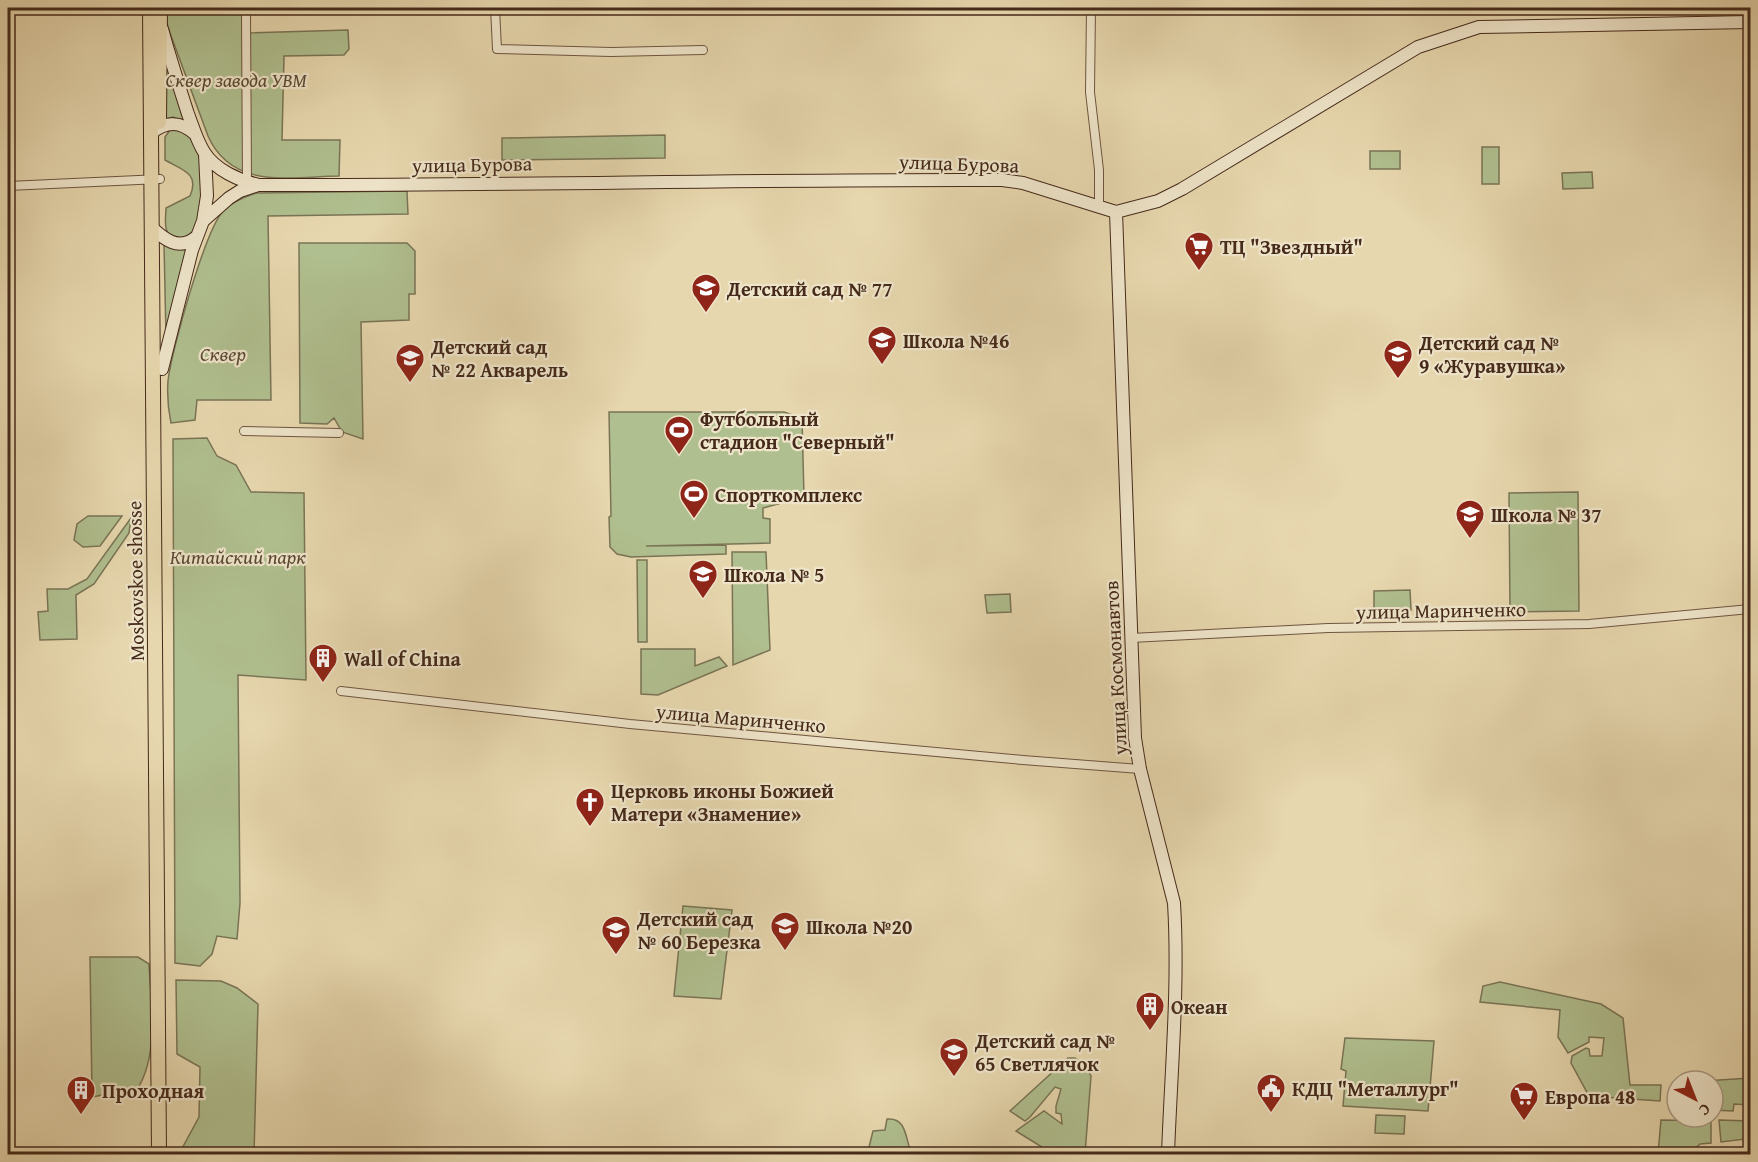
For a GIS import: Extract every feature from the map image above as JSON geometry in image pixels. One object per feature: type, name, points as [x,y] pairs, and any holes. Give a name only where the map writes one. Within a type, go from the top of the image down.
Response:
[{"type":"main road","name":"Moskovskoe shosse","points":[[150,8],[155,130],[159,1155]]},
{"type":"main road","name":"Moskovskoe shosse","points":[[155,130],[160,8]]},
{"type":"main road","points":[[160,22],[195,134],[205,154],[229,174],[253,184]]},
{"type":"main road","points":[[1116,212],[1158,201],[1182,189],[1419,47],[1479,27],[1750,22]]},
{"type":"main road","points":[[155,130],[176,123],[183,124],[195,134]]},
{"type":"main road","points":[[162,369],[195,238],[203,221],[207,196],[205,154]]},
{"type":"main road","name":"улица Бурова","points":[[253,184],[1002,180],[1023,183],[1116,212]]},
{"type":"main road","points":[[203,221],[229,198],[253,184]]},
{"type":"main road","name":"улица Космонавтов","points":[[1116,212],[1135,738],[1140,769],[1174,903],[1175,917],[1174,1021],[1168,1155]]},
{"type":"main road","name":"Moskovskoe shosse","points":[[155,231],[162,369],[167,1155]]},
{"type":"main road","points":[[155,231],[168,242],[177,244],[189,243],[195,238]]},
{"type":"street","points":[[495,8],[497,49],[611,52],[703,50]]},
{"type":"street","points":[[1092,8],[1090,92],[1099,170],[1100,207]]},
{"type":"street","points":[[246,14],[253,184]]},
{"type":"street","points":[[8,186],[155,179]]},
{"type":"street","points":[[244,431],[339,433]]},
{"type":"street","name":"улица Маринченко","points":[[1131,638],[1328,628],[1589,624],[1750,609]]},
{"type":"street","name":"улица Маринченко","points":[[341,692],[640,725],[1140,769]]},
{"type":"green space","name":"Сквер завода УВМ","points":[[165,8],[242,8],[243,33],[348,30],[349,49],[344,55],[284,56],[282,140],[340,140],[339,176],[264,177],[247,173],[232,165],[219,153],[208,136],[170,33]]},
{"type":"green space","points":[[166,63],[189,124],[173,117],[164,120]]},
{"type":"green space","points":[[178,128],[193,141],[200,159],[202,180],[198,223],[184,238],[175,239],[167,231],[166,208],[190,196],[193,182],[188,173],[165,160],[165,137],[170,130]]},
{"type":"green space","points":[[665,135],[665,158],[502,160],[502,138]]},
{"type":"green space","points":[[1482,147],[1499,147],[1499,184],[1482,184]]},
{"type":"green space","points":[[1370,151],[1400,151],[1400,169],[1370,169]]},
{"type":"green space","points":[[1592,172],[1593,188],[1563,189],[1562,173]]},
{"type":"green space","name":"Сквер","points":[[407,191],[408,214],[268,216],[271,400],[197,400],[195,420],[171,423],[168,381],[175,345],[198,266],[223,211],[238,200],[256,193]]},
{"type":"green space","points":[[299,243],[407,243],[415,251],[415,294],[409,294],[409,320],[361,322],[363,439],[342,432],[334,418],[327,424],[300,423]]},
{"type":"green space","points":[[164,244],[175,249],[188,249],[166,337]]},
{"type":"green space","points":[[609,412],[784,412],[802,418],[804,497],[763,508],[763,518],[770,519],[770,543],[646,546],[726,545],[726,554],[631,557],[617,554],[610,547]]},
{"type":"green space","name":"Китайский парк","points":[[207,438],[217,456],[236,465],[251,492],[304,493],[306,680],[238,675],[240,903],[237,939],[217,936],[212,954],[200,966],[175,963],[173,439]]},
{"type":"green space","points":[[1578,492],[1579,611],[1510,612],[1509,493]]},
{"type":"green space","points":[[88,516],[122,516],[100,546],[83,547],[74,540],[77,524]]},
{"type":"green space","points":[[131,518],[129,533],[94,584],[76,595],[77,639],[40,640],[38,612],[48,611],[47,589],[68,589],[87,579]]},
{"type":"green space","points":[[732,552],[766,552],[770,650],[733,665]]},
{"type":"green space","points":[[637,560],[647,560],[647,642],[638,642]]},
{"type":"green space","points":[[1410,590],[1411,610],[1374,611],[1374,591]]},
{"type":"green space","points":[[1010,594],[1011,612],[987,613],[985,595]]},
{"type":"green space","points":[[641,649],[695,649],[695,666],[719,657],[727,666],[658,695],[641,694]]},
{"type":"green space","points":[[683,906],[732,910],[721,999],[674,996]]},
{"type":"green space","points":[[90,957],[138,957],[149,964],[152,1011],[149,1059],[138,1088],[92,1097]]},
{"type":"green space","points":[[176,980],[221,981],[237,988],[258,1004],[254,1154],[179,1154],[199,1117],[200,1067],[177,1054]]},
{"type":"green space","points":[[1500,982],[1601,1004],[1623,1018],[1630,1085],[1661,1085],[1660,1101],[1589,1096],[1571,1063],[1572,1056],[1586,1048],[1589,1049],[1590,1056],[1602,1056],[1604,1038],[1589,1037],[1589,1042],[1568,1053],[1558,1037],[1560,1010],[1480,1002],[1483,986]]},
{"type":"green space","points":[[1345,1038],[1434,1041],[1428,1111],[1343,1106],[1346,1071],[1341,1069]]},
{"type":"green space","points":[[1068,1058],[1075,1058],[1086,1067],[1091,1076],[1085,1154],[1053,1154],[1016,1131],[1044,1111],[1062,1124],[1061,1114],[1056,1113],[1061,1089],[1055,1087],[1025,1121],[1010,1111]]},
{"type":"green space","points":[[1750,1078],[1750,1105],[1734,1104],[1733,1111],[1725,1111],[1725,1080]]},
{"type":"green space","points":[[1376,1115],[1405,1116],[1404,1134],[1375,1133]]},
{"type":"green space","points":[[887,1119],[894,1119],[902,1126],[912,1154],[876,1154],[869,1147],[873,1131],[885,1130]]},
{"type":"green space","points":[[1661,1120],[1665,1120],[1665,1129],[1711,1129],[1711,1143],[1700,1144],[1690,1154],[1658,1154]]},
{"type":"green space","points":[[1725,1120],[1750,1121],[1750,1154],[1748,1154],[1745,1139],[1721,1142],[1720,1129],[1725,1129]]},
{"type":"place","name":"ТЦ \"Звездный\"","points":[[1199,272]]},
{"type":"place","name":"Детский сад № 77","points":[[706,314]]},
{"type":"place","name":"Школа №46","points":[[882,366]]},
{"type":"place","name":"Детский сад № 9 «Журавушка»","points":[[1398,380]]},
{"type":"place","name":"Детский сад № 22 Акварель","points":[[410,384]]},
{"type":"place","name":"Футбольный стадион \"Северный\"","points":[[679,456]]},
{"type":"place","name":"Спорткомплекс","points":[[694,520]]},
{"type":"place","name":"Школа № 37","points":[[1470,540]]},
{"type":"place","name":"Школа № 5","points":[[703,600]]},
{"type":"place","name":"Wall of China","points":[[323,684]]},
{"type":"place","name":"Церковь иконы Божией Матери «Знамение»","points":[[590,828]]},
{"type":"place","name":"Школа №20","points":[[785,952]]},
{"type":"place","name":"Детский сад № 60 Березка","points":[[616,956]]},
{"type":"place","name":"Океан","points":[[1150,1032]]},
{"type":"place","name":"Детский сад № 65 Светлячок","points":[[954,1078]]},
{"type":"place","name":"КДЦ \"Металлург\"","points":[[1271,1114]]},
{"type":"place","name":"Проходная","points":[[81,1116]]},
{"type":"place","name":"Европа 48","points":[[1524,1122]]}]
